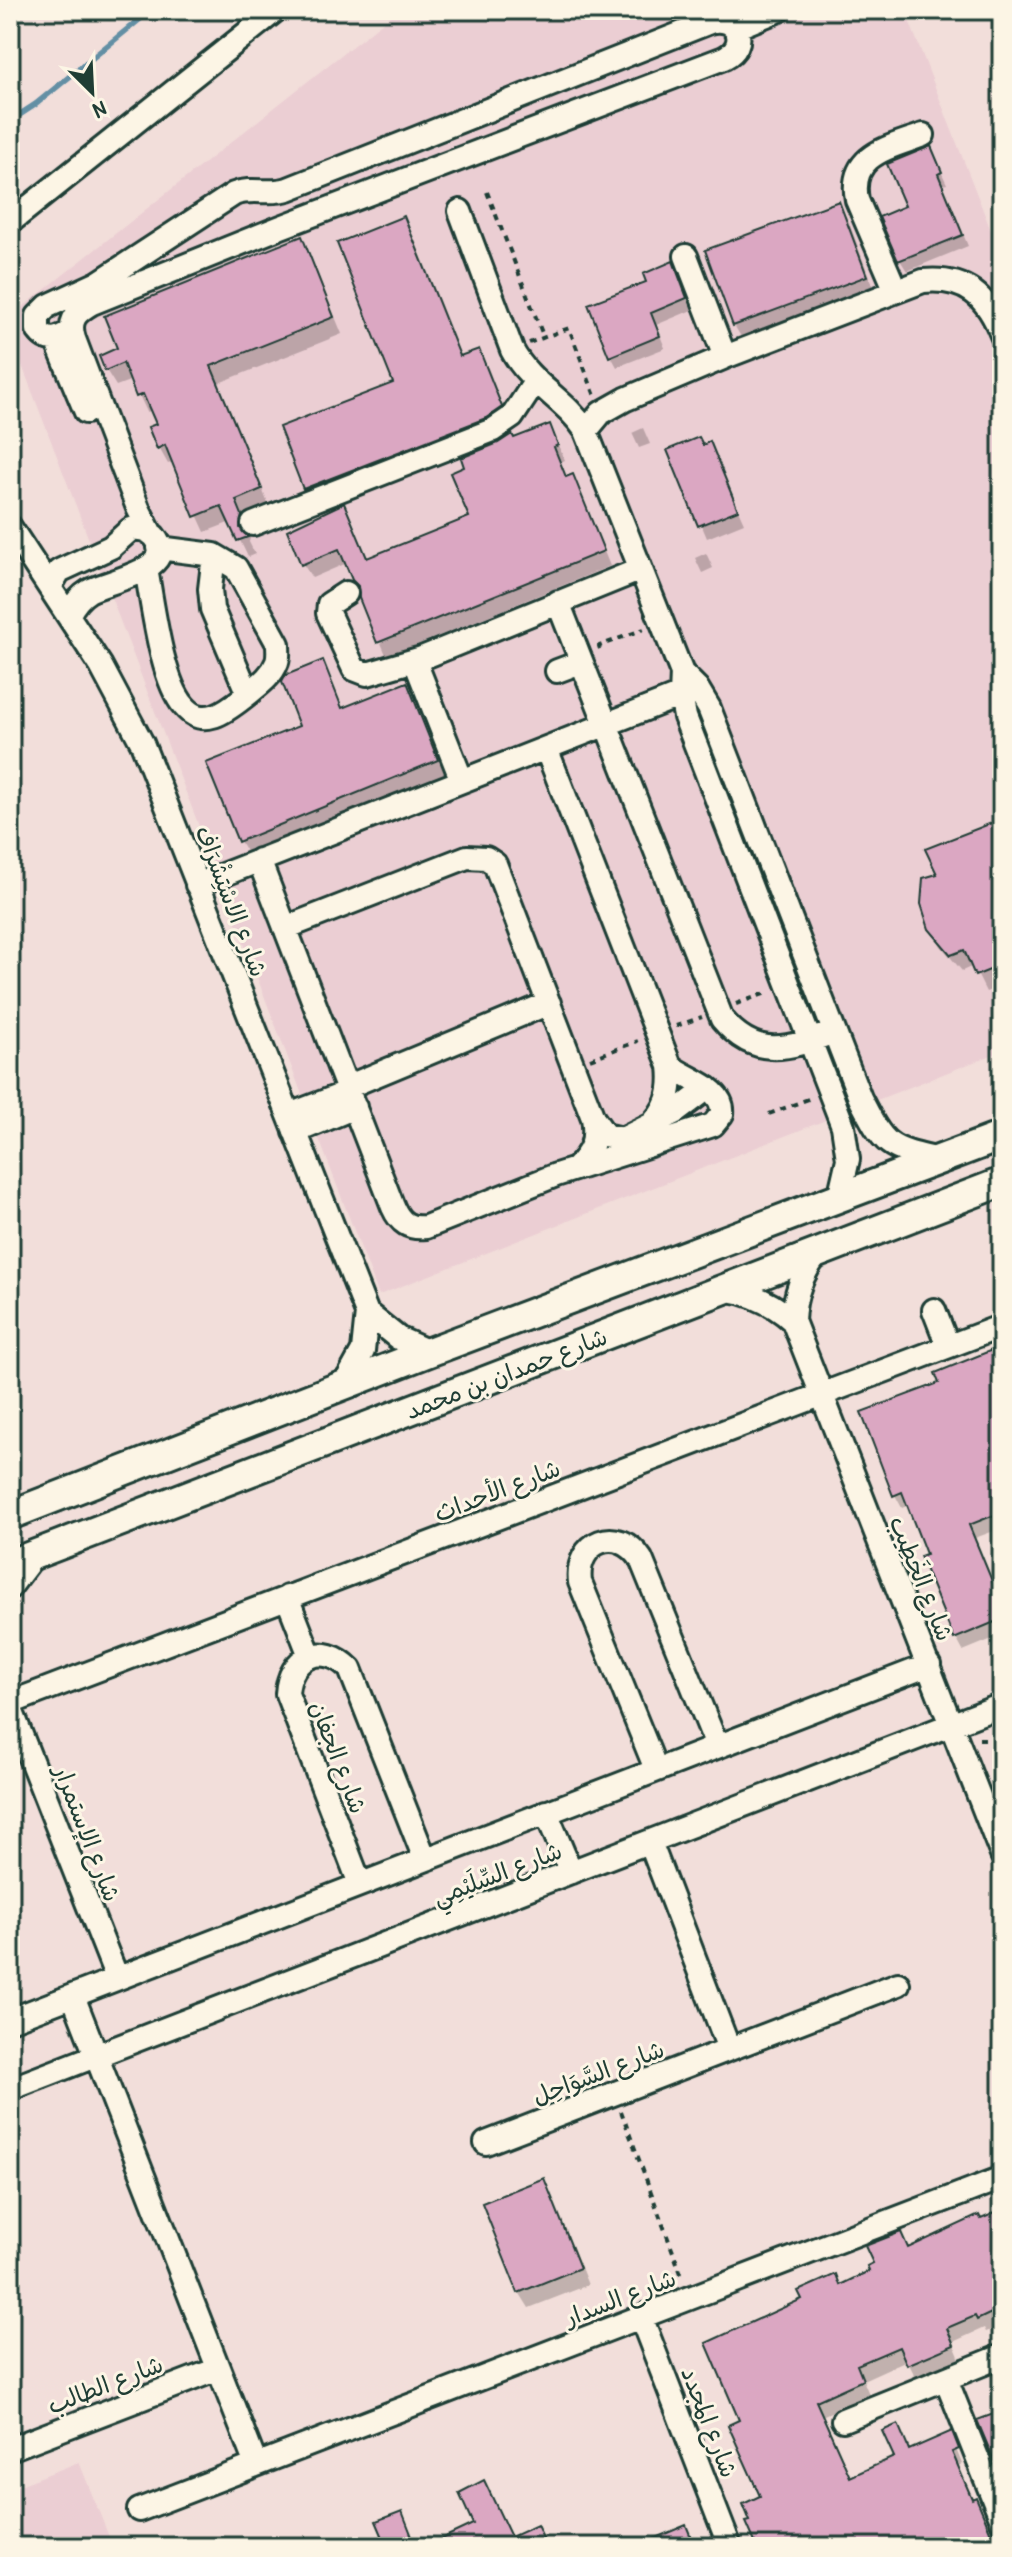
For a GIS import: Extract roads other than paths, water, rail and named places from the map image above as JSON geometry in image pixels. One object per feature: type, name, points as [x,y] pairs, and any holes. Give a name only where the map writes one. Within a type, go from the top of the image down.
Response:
[{"type":"main road","name":"شارع حمدان بن محمد","points":[[10,1515],[429,1352],[1002,1136]]},
{"type":"main road","name":"شارع حمدان بن محمد","points":[[23,1559],[1002,1182]]},
{"type":"street","points":[[10,222],[276,10]]},
{"type":"street","points":[[735,28],[779,10]]},
{"type":"street","points":[[64,335],[42,336],[38,330],[38,316],[48,306],[78,301],[281,227],[724,58],[738,46],[739,36],[728,21],[710,22],[288,189],[272,193],[248,190],[234,194],[98,283],[78,301],[64,335],[123,510],[124,533]]},
{"type":"street","points":[[448,125],[462,159]]},
{"type":"street","points":[[896,291],[857,200],[857,174],[864,162],[874,154],[923,135]]},
{"type":"street","points":[[460,211],[521,367],[564,404],[586,431],[661,622],[681,684],[685,717],[846,1136],[848,1159],[839,1198]]},
{"type":"street","points":[[686,256],[725,357]]},
{"type":"street","points":[[586,431],[601,413],[626,399],[725,357],[923,281],[941,279],[973,291],[986,303],[1002,335]]},
{"type":"street","points":[[64,335],[154,540],[156,561],[146,569],[86,592],[69,614]]},
{"type":"street","points":[[253,524],[493,430],[512,417],[535,382]]},
{"type":"street","name":"شارع الاسْتِشْرَاف","points":[[10,527],[69,614],[136,729],[367,1313],[363,1351],[343,1387]]},
{"type":"street","points":[[50,587],[59,571],[111,547],[124,533],[137,528],[154,540],[214,555],[236,568],[278,644],[279,654],[272,672],[220,715],[196,715],[179,698],[165,663],[146,569]]},
{"type":"street","points":[[214,555],[210,589],[212,609],[248,694]]},
{"type":"street","points":[[91,556],[104,584]]},
{"type":"street","points":[[346,593],[332,600],[327,608],[329,617],[354,669],[367,674],[422,658],[639,570]]},
{"type":"street","points":[[558,602],[717,1011],[737,1034],[755,1044],[787,1048],[834,1032]]},
{"type":"street","points":[[422,658],[418,669],[462,781]]},
{"type":"street","points":[[557,671],[581,660]]},
{"type":"street","points":[[197,885],[606,725],[681,684],[697,688],[709,708],[860,1098],[881,1137],[896,1148],[940,1160]]},
{"type":"street","points":[[546,748],[670,1066],[670,1093],[665,1107],[648,1128]]},
{"type":"street","points":[[285,928],[467,857],[486,858],[495,864],[593,1118],[595,1132],[592,1150],[576,1168]]},
{"type":"street","points":[[259,860],[398,1217],[405,1225],[426,1227],[576,1168],[713,1125],[719,1120],[723,1107],[721,1099],[670,1066]]},
{"type":"street","points":[[292,1123],[549,1003]]},
{"type":"street","points":[[593,1118],[605,1135],[614,1139],[631,1136],[691,1103],[708,1088]]},
{"type":"street","points":[[846,1136],[874,1124]]},
{"type":"street","points":[[793,1321],[802,1277],[818,1253]]},
{"type":"street","points":[[724,1289],[755,1296],[793,1321]]},
{"type":"street","points":[[934,1310],[948,1346]]},
{"type":"street","name":"شارع الاسْتِشْرَاف","points":[[367,1313],[398,1338],[429,1352]]},
{"type":"street","name":"شارع الخَطِيب","points":[[793,1321],[1000,1843]]},
{"type":"street","name":"شارع الأحداث","points":[[10,1705],[1002,1326]]},
{"type":"street","points":[[656,1769],[580,1582],[578,1570],[581,1559],[596,1543],[611,1540],[622,1542],[636,1551],[641,1559],[717,1746]]},
{"type":"street","points":[[10,1587],[23,1559]]},
{"type":"street","points":[[287,1597],[310,1656]]},
{"type":"street","name":"شارع الجفان","points":[[360,1884],[287,1694],[292,1670],[310,1656],[329,1655],[341,1660],[350,1669],[425,1859]]},
{"type":"street","name":"شارع السِّلَيْمِي","points":[[10,2020],[929,1665]]},
{"type":"street","name":"شارع الإستمرار","points":[[10,1705],[117,1978]]},
{"type":"street","name":"شارع السِّلَيْمِي","points":[[10,2089],[1002,1705]]},
{"type":"street","points":[[546,1812],[571,1872]]},
{"type":"street","points":[[650,1842],[729,2049]]},
{"type":"street","name":"شارع السَّوَاحِل","points":[[486,2143],[898,1984]]},
{"type":"street","points":[[73,1996],[256,2465]]},
{"type":"street","name":"شارع السدار","points":[[139,2510],[1002,2178]]},
{"type":"street","name":"شارع المجدد","points":[[641,2317],[730,2547]]},
{"type":"street","points":[[843,2420],[1002,2356]]},
{"type":"street","name":"شارع الطالب","points":[[10,2449],[218,2369]]},
{"type":"street","points":[[946,2379],[1002,2520]]},
{"type":"waterway","points":[[10,121],[36,104],[151,10]]}]
